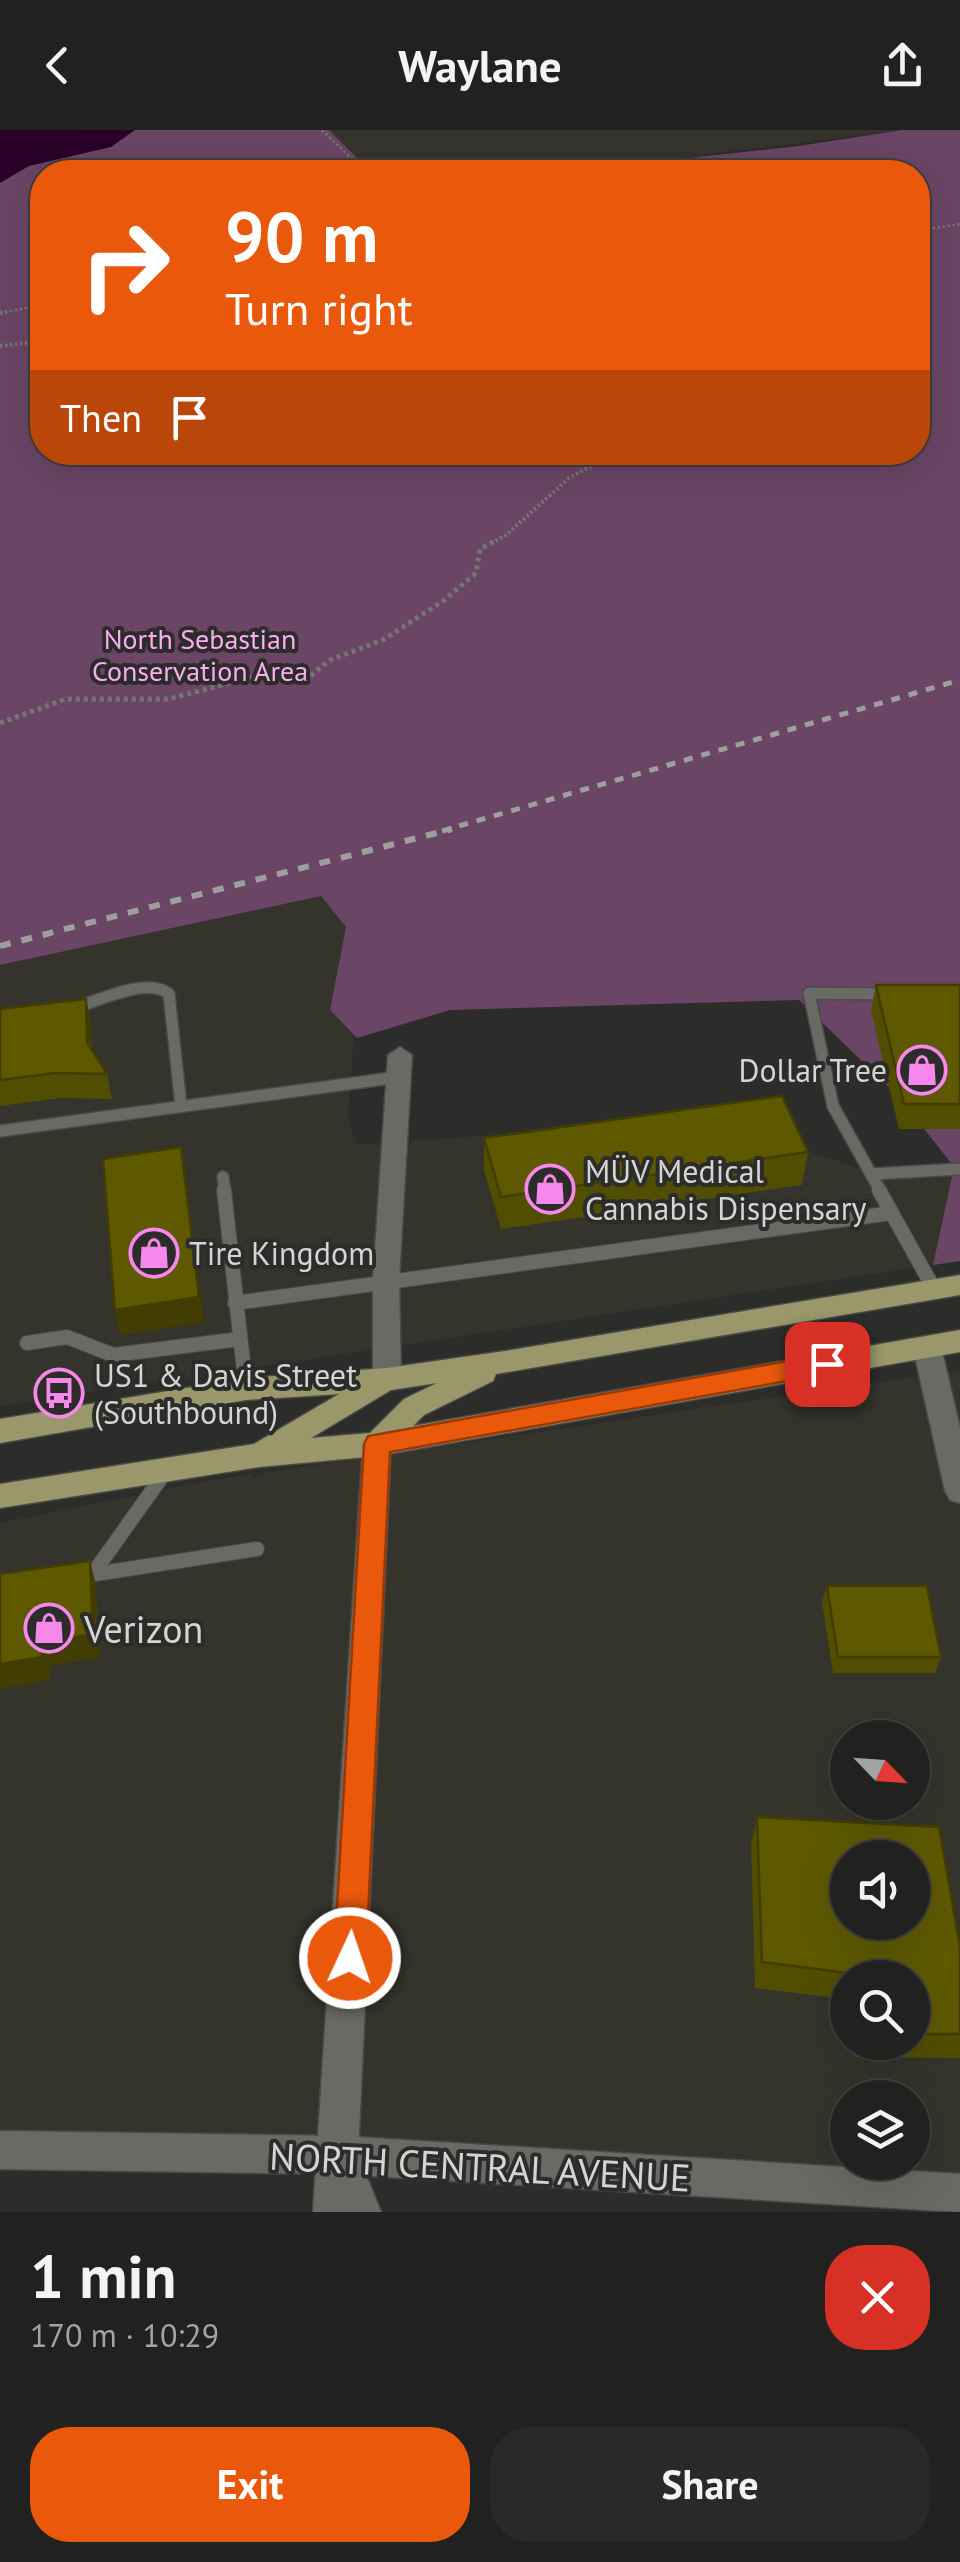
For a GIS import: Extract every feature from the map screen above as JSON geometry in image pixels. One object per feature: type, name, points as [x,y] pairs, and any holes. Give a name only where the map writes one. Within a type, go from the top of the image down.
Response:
[{"type":"main road","points":[[0,1430],[246,1389],[387,1379],[505,1362],[947,1287]]},
{"type":"main road","points":[[0,1496],[259,1455],[377,1444],[960,1342]]},
{"type":"main road","points":[[377,1444],[414,1408],[505,1362]]},
{"type":"main road","points":[[259,1455],[387,1379]]},
{"type":"street","points":[[387,1379],[386,1280],[399,1066]]},
{"type":"street","points":[[927,1347],[954,1439],[960,1491]]},
{"type":"street","points":[[332,2212],[340,2155],[377,1444]]},
{"type":"street","name":"NORTH CENTRAL AVENUE","points":[[0,2150],[340,2155],[960,2194]]},
{"type":"street","points":[[340,2155],[361,2212]]},
{"type":"lane","points":[[64,1010],[149,987],[162,988],[169,994],[180,1106]]},
{"type":"lane","points":[[904,995],[809,993],[832,1106],[892,1213],[947,1287]]},
{"type":"lane","points":[[0,1131],[180,1106],[399,1066]]},
{"type":"lane","points":[[872,1174],[960,1169]]},
{"type":"lane","points":[[223,1177],[246,1389]]},
{"type":"lane","points":[[235,1303],[892,1213]]},
{"type":"lane","points":[[27,1343],[68,1337],[113,1355],[240,1340]]},
{"type":"lane","points":[[92,1574],[167,1469]]},
{"type":"lane","points":[[55,1581],[257,1549]]},
{"type":"path","points":[[322,130],[353,160]]},
{"type":"path","points":[[930,229],[960,224]]},
{"type":"path","points":[[0,312],[30,308]]},
{"type":"path","points":[[0,346],[30,342]]},
{"type":"path","points":[[0,723],[66,699],[168,699],[248,678],[303,682],[330,660],[383,640],[443,601],[476,572],[480,549],[504,536],[569,478],[593,465]]},
{"type":"shaded area","points":[[0,130],[135,130],[111,147],[55,160],[30,160],[30,166],[0,183]]},
{"type":"shaded area","points":[[317,130],[902,130],[666,160],[338,160]]},
{"type":"shaded area","points":[[321,896],[346,927],[330,1010],[354,1035],[348,1113],[354,1145],[707,1120],[863,1169],[954,1169],[933,1265],[0,1406],[0,965]]},
{"type":"shaded area","points":[[960,1370],[960,2208],[0,2151],[0,1523],[205,1481],[250,1474],[254,1478],[267,1472]]},
{"type":"green space","name":"North Sebastian Conservation Area","points":[[0,130],[329,130],[359,160],[30,160],[30,465],[930,465],[930,160],[672,160],[902,130],[960,130],[960,1261],[933,1265],[954,1167],[900,1098],[799,1000],[450,1010],[357,1038],[330,1010],[346,927],[321,896],[0,965]]},
{"type":"building","name":"Dollar Tree","points":[[876,985],[960,985],[960,1104],[904,1104]]},
{"type":"building","points":[[86,999],[87,1042],[107,1074],[55,1073],[0,1080],[0,1009]]},
{"type":"building","points":[[782,1096],[808,1152],[501,1197],[484,1138]]},
{"type":"building","name":"Tire Kingdom","points":[[181,1147],[199,1297],[115,1310],[103,1159]]},
{"type":"building","name":"Verizon","points":[[90,1561],[93,1634],[42,1643],[42,1657],[0,1664],[0,1574]]},
{"type":"building","points":[[827,1586],[927,1586],[941,1657],[838,1657]]},
{"type":"building","points":[[757,1817],[939,1827],[960,1947],[960,2034],[930,2034],[930,1960],[830,1960],[830,1971],[762,1962]]},
{"type":"railway","points":[[442,831],[960,680]]},
{"type":"railway","points":[[0,946],[452,829]]},
{"type":"place","name":"Dollar Tree","points":[[922,1070]]},
{"type":"place","name":"MÜV Medical Cannabis Dispensary","points":[[550,1189]]},
{"type":"place","name":"Tire Kingdom","points":[[154,1253]]},
{"type":"place","name":"US1 & Davis Street (Southbound)","points":[[59,1393]]},
{"type":"place","name":"Verizon","points":[[49,1628]]},
{"type":"route","points":[[350,1958],[377,1444],[827,1364]]}]
